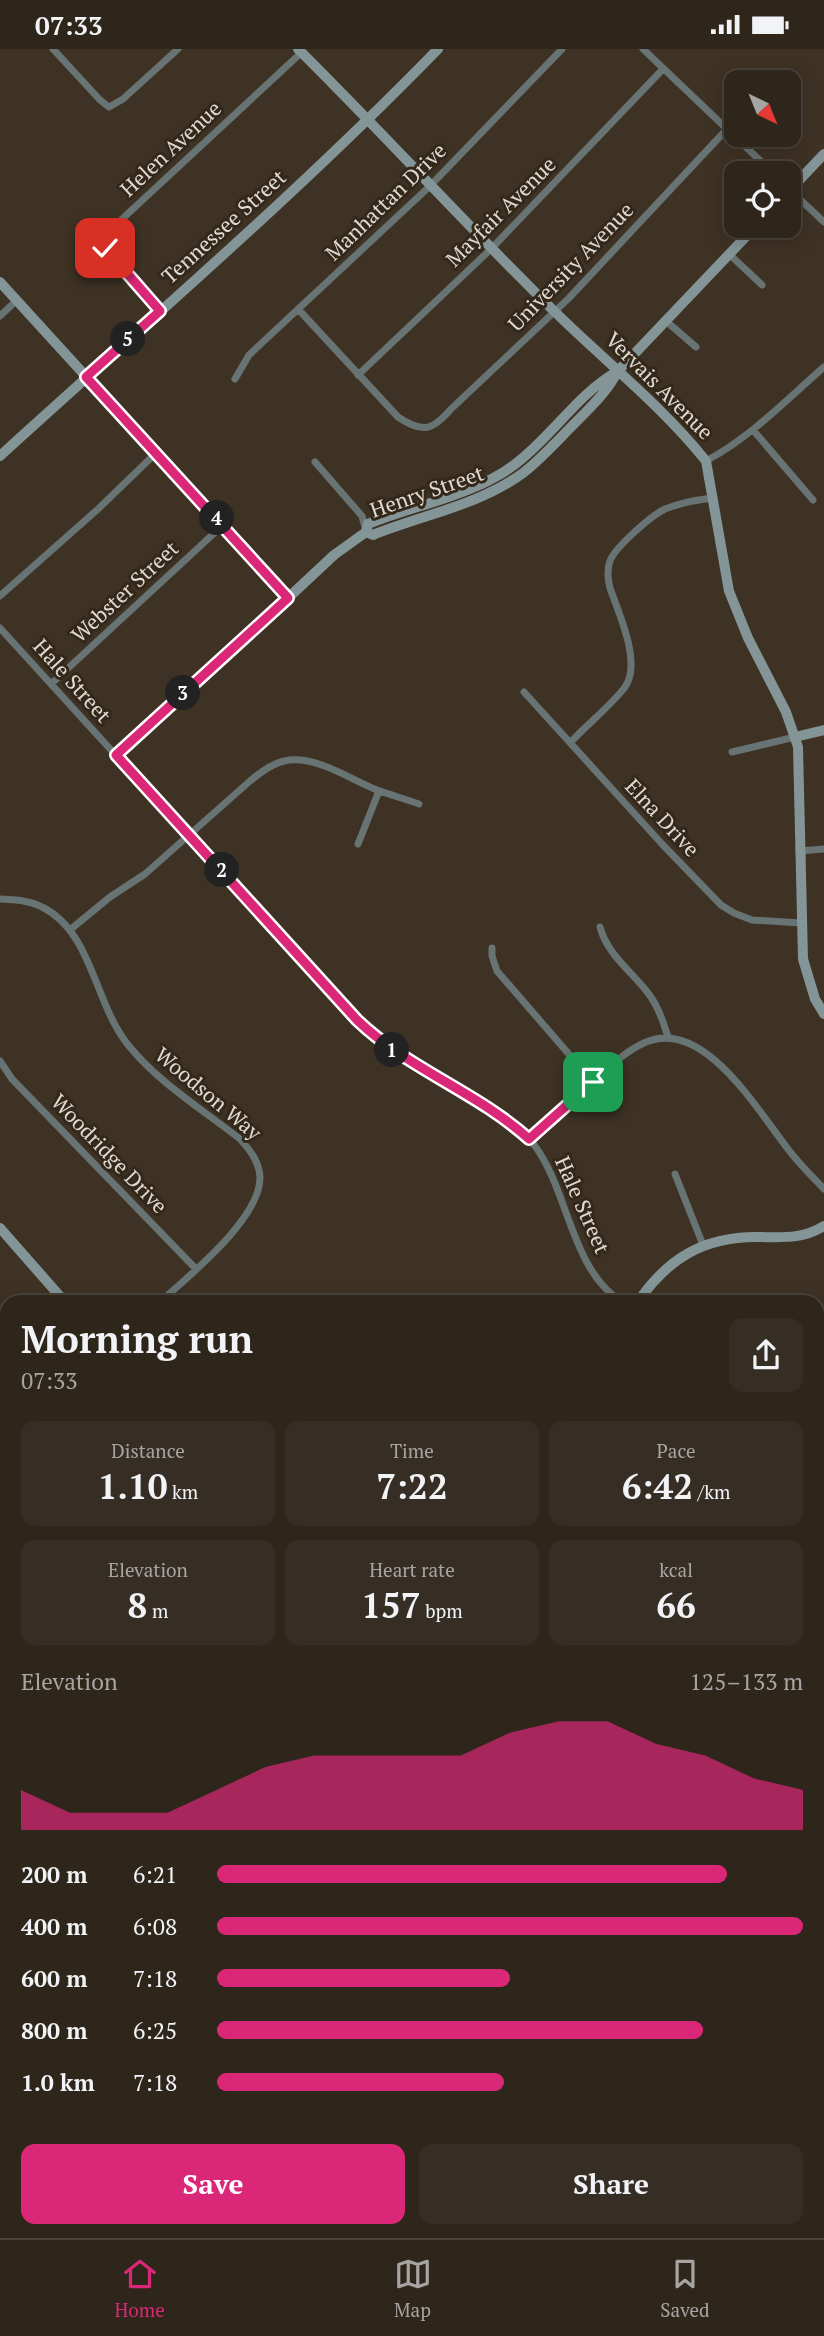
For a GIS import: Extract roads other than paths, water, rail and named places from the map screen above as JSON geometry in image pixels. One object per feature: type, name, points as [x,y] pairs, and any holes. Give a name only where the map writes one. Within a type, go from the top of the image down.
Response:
[{"type":"street","points":[[52,49],[109,107],[123,99],[178,49]]},
{"type":"street","points":[[162,49],[169,57]]},
{"type":"street","name":"Tennessee Street","points":[[0,456],[278,205],[438,49]]},
{"type":"street","name":"Manhattan Drive","points":[[235,379],[249,355],[430,186],[562,49]]},
{"type":"street","points":[[643,49],[724,126]]},
{"type":"street","name":"Vervais Avenue","points":[[300,51],[430,186],[693,445],[706,461],[732,601],[786,712],[795,737],[799,763],[803,959],[807,979],[824,1014]]},
{"type":"street","name":"Helen Avenue","points":[[160,311],[105,248],[106,234],[300,51]]},
{"type":"street","name":"Mayfair Avenue","points":[[358,375],[492,248],[663,69]]},
{"type":"street","name":"University Avenue","points":[[358,375],[407,423],[422,428],[437,424],[555,311],[724,132]]},
{"type":"street","points":[[746,147],[760,161]]},
{"type":"street","points":[[801,178],[824,154]]},
{"type":"street","points":[[801,200],[824,222]]},
{"type":"street","name":"Henry Street","points":[[116,755],[334,555],[366,532],[369,524],[474,487],[496,477],[530,451],[599,381],[618,371],[744,238]]},
{"type":"street","points":[[729,254],[762,285]]},
{"type":"street","points":[[0,282],[288,598]]},
{"type":"street","points":[[0,316],[17,300]]},
{"type":"street","points":[[298,309],[358,375]]},
{"type":"street","points":[[666,321],[696,347]]},
{"type":"street","points":[[706,461],[731,448],[824,367]]},
{"type":"street","points":[[753,430],[813,500]]},
{"type":"street","points":[[0,596],[97,510],[156,453]]},
{"type":"street","points":[[315,461],[362,516],[366,532]]},
{"type":"street","points":[[571,742],[626,685],[632,670],[630,650],[610,588],[609,562],[624,543],[661,511],[676,505],[712,498]]},
{"type":"street","name":"Webster Street","points":[[51,684],[223,525]]},
{"type":"street","name":"Hale Street","points":[[0,628],[357,1020],[378,1040],[502,1117],[529,1139],[557,1187],[595,1277],[613,1295]]},
{"type":"street","name":"Elna Drive","points":[[524,692],[571,742],[570,745],[721,905],[752,920],[801,923]]},
{"type":"street","points":[[732,752],[824,730]]},
{"type":"street","points":[[71,929],[110,897],[145,874],[265,769],[282,761],[292,759],[312,762],[379,791],[419,804]]},
{"type":"street","points":[[358,843],[379,791]]},
{"type":"street","points":[[799,851],[824,849]]},
{"type":"street","name":"Woodson Way","points":[[0,899],[40,906],[71,929],[126,1043],[149,1068],[240,1139],[253,1153],[258,1164],[260,1177],[257,1196],[249,1211],[235,1230],[168,1295]]},
{"type":"street","points":[[600,927],[603,939],[648,993],[661,1014],[667,1037]]},
{"type":"street","points":[[492,948],[498,971],[593,1082]]},
{"type":"street","points":[[529,1139],[623,1055],[644,1043],[667,1037],[698,1047],[713,1058],[755,1103],[786,1147],[824,1189]]},
{"type":"street","name":"Woodridge Drive","points":[[0,1061],[12,1079],[196,1269]]},
{"type":"street","points":[[675,1174],[703,1245]]},
{"type":"street","points":[[643,1295],[653,1280],[673,1262],[703,1245],[736,1238],[790,1238],[811,1233],[824,1226]]},
{"type":"street","points":[[0,1228],[59,1295]]}]
